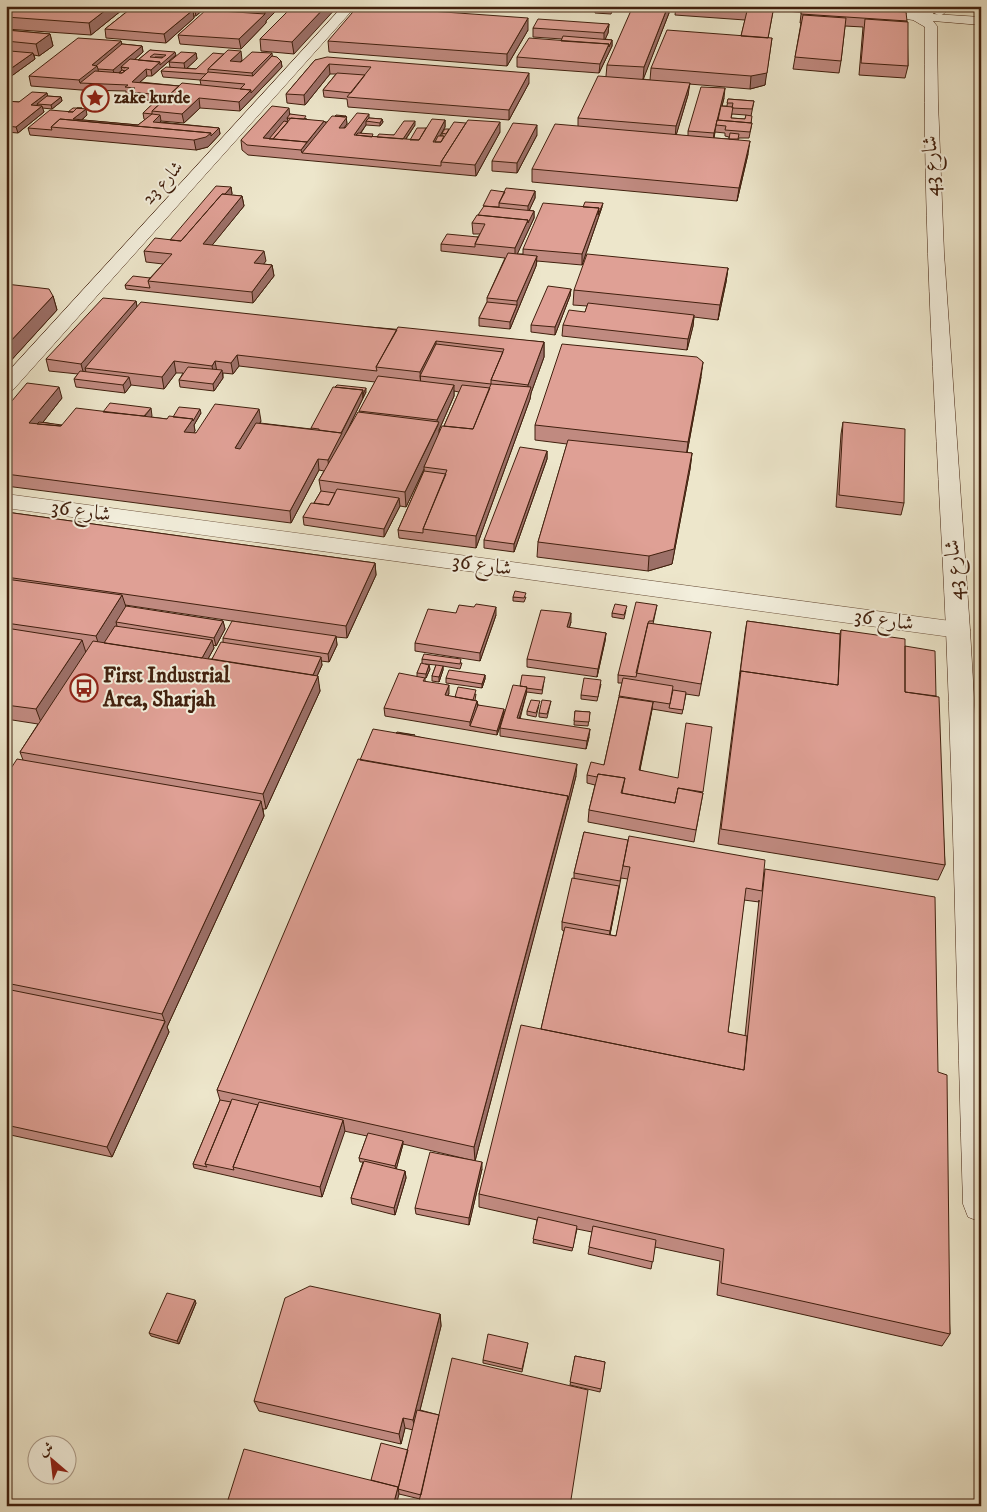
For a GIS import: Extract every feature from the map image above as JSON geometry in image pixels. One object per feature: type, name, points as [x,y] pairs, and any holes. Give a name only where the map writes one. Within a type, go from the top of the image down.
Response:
[{"type":"street","name":"شارع 23","points":[[6,386],[350,6]]},
{"type":"street","points":[[772,6],[981,21]]},
{"type":"street","points":[[862,6],[901,7],[932,16],[981,14]]},
{"type":"street","name":"شارع 43","points":[[932,16],[929,108],[936,284],[976,934],[981,1204]]},
{"type":"street","name":"شارع 36","points":[[6,501],[958,630]]},
{"type":"building","points":[[6,6],[16,7],[6,12]]},
{"type":"building","points":[[17,6],[111,6],[89,23],[6,17],[6,13]]},
{"type":"building","points":[[134,6],[193,10],[164,34],[105,29]]},
{"type":"building","points":[[210,6],[271,6],[265,12],[208,8]]},
{"type":"building","points":[[293,6],[326,6],[292,42],[260,39]]},
{"type":"building","points":[[358,6],[528,18],[507,54],[328,41]]},
{"type":"building","points":[[597,6],[613,6],[611,11],[595,10]]},
{"type":"building","points":[[633,6],[668,6],[644,67],[607,65]]},
{"type":"building","points":[[679,6],[774,6],[768,38],[741,36],[747,11]]},
{"type":"building","points":[[802,6],[906,12],[907,21],[801,14]]},
{"type":"building","points":[[206,10],[265,14],[239,39],[178,35]]},
{"type":"building","points":[[803,15],[846,18],[841,61],[795,57]]},
{"type":"building","points":[[538,19],[609,24],[604,33],[533,28]]},
{"type":"building","points":[[865,19],[908,22],[908,66],[861,63]]},
{"type":"building","points":[[6,30],[50,34],[36,44],[6,41]]},
{"type":"building","points":[[667,30],[772,38],[767,73],[751,76],[651,68]]},
{"type":"building","points":[[563,36],[612,40],[609,47],[609,44],[561,41]]},
{"type":"building","points":[[78,38],[121,41],[92,65],[97,66],[79,80],[29,76]]},
{"type":"building","points":[[529,38],[609,44],[600,64],[517,57]]},
{"type":"building","points":[[122,44],[142,46],[113,70],[98,69],[96,66]]},
{"type":"building","points":[[150,50],[175,52],[160,65],[160,62],[138,60]],"holes":[[[154,54],[166,55],[162,58],[150,57]]]},
{"type":"building","points":[[228,50],[241,51],[230,61],[241,62],[252,52],[272,53],[252,73],[208,69]]},
{"type":"building","points":[[10,51],[33,53],[6,72],[6,53]]},
{"type":"building","points":[[181,52],[196,53],[184,63],[169,62]]},
{"type":"building","points":[[213,53],[224,54],[208,69],[206,74],[161,71],[166,67],[196,69]]},
{"type":"building","points":[[272,56],[277,57],[281,61],[251,93],[251,90],[240,89],[245,84],[200,80],[208,72],[253,76]]},
{"type":"building","points":[[327,57],[529,73],[509,110],[347,97],[371,67],[329,64],[304,95],[286,94],[315,60]]},
{"type":"building","points":[[130,59],[160,62],[151,70],[146,69],[132,82],[179,86],[152,111],[152,114],[143,113],[162,95],[130,92],[135,88],[125,87],[128,85],[80,83],[95,71],[122,73],[129,68],[121,67]]},
{"type":"building","points":[[337,73],[365,75],[351,93],[323,90]]},
{"type":"building","points":[[598,76],[690,83],[676,126],[578,118]]},
{"type":"building","points":[[182,83],[251,90],[239,102],[199,98],[182,114],[152,111]]},
{"type":"building","points":[[701,87],[725,88],[714,133],[688,131]]},
{"type":"building","points":[[32,92],[47,93],[31,105],[42,106],[16,127],[6,126],[6,101],[19,102]]},
{"type":"building","points":[[47,96],[61,97],[51,105],[37,104]]},
{"type":"building","points":[[728,99],[754,101],[752,109],[732,108],[733,103],[727,103]]},
{"type":"building","points":[[272,106],[289,108],[263,138],[307,142],[301,150],[247,145],[241,140]]},
{"type":"building","points":[[721,106],[733,107],[731,118],[745,119],[746,115],[752,116],[751,123],[718,120]]},
{"type":"building","points":[[73,108],[77,108],[73,112],[68,112]]},
{"type":"building","points":[[77,108],[86,109],[73,119],[138,125],[152,114],[160,115],[153,122],[219,128],[211,136],[211,133],[60,119],[51,127],[52,130],[28,128],[50,110],[73,112]]},
{"type":"building","points":[[357,113],[369,114],[354,135],[419,140],[432,119],[445,120],[433,142],[441,142],[454,122],[466,123],[441,162],[441,166],[302,153],[332,116],[347,117],[339,128],[345,128]]},
{"type":"building","points":[[290,114],[306,116],[304,119],[287,118]]},
{"type":"building","points":[[291,118],[324,121],[307,142],[273,139]]},
{"type":"building","points":[[369,118],[382,119],[380,123],[366,121]]},
{"type":"building","points":[[60,119],[211,133],[206,137],[194,140],[51,127]]},
{"type":"building","points":[[468,120],[500,122],[475,165],[441,162]]},
{"type":"building","points":[[717,120],[752,123],[750,132],[725,130],[726,126],[716,125]]},
{"type":"building","points":[[284,121],[288,122],[273,139],[269,139]]},
{"type":"building","points":[[404,121],[415,121],[403,139],[377,137],[379,134],[394,135]]},
{"type":"building","points":[[513,123],[537,125],[517,163],[492,161]]},
{"type":"building","points":[[555,124],[750,141],[739,188],[532,169]]},
{"type":"building","points":[[417,128],[426,128],[419,140],[410,140]]},
{"type":"building","points":[[445,129],[449,129],[446,134],[442,133]]},
{"type":"building","points":[[358,133],[373,134],[372,137],[356,135]]},
{"type":"building","points":[[730,133],[739,134],[738,139],[729,139]]},
{"type":"building","points":[[438,136],[444,136],[441,142],[435,142]]},
{"type":"building","points":[[216,186],[231,187],[225,194],[222,194],[181,241],[170,240]]},
{"type":"building","points":[[506,188],[535,191],[528,206],[499,203]]},
{"type":"building","points":[[491,190],[505,192],[499,207],[483,206]]},
{"type":"building","points":[[222,194],[242,196],[203,244],[264,251],[254,263],[272,265],[252,292],[148,281],[172,254],[144,251],[155,238],[181,241]]},
{"type":"building","points":[[585,202],[603,203],[598,215],[599,208],[583,207]]},
{"type":"building","points":[[543,203],[599,208],[582,254],[523,249]]},
{"type":"building","points":[[484,206],[534,211],[528,223],[528,220],[478,215]]},
{"type":"building","points":[[477,215],[528,220],[515,248],[475,244],[485,224],[472,223]]},
{"type":"building","points":[[447,234],[478,237],[475,247],[441,244]]},
{"type":"building","points":[[508,253],[537,256],[517,301],[487,298]]},
{"type":"building","points":[[587,254],[728,268],[720,305],[574,290]]},
{"type":"building","points":[[133,276],[150,278],[148,281],[150,288],[125,285]]},
{"type":"building","points":[[6,284],[49,289],[53,296],[6,346],[6,308],[11,303],[6,302]]},
{"type":"building","points":[[548,286],[571,289],[555,327],[531,325]]},
{"type":"building","points":[[103,298],[136,301],[81,364],[46,359]]},
{"type":"building","points":[[141,302],[397,330],[376,367],[377,371],[237,355],[231,363],[215,361],[212,366],[174,361],[162,377],[85,368]]},
{"type":"building","points":[[487,302],[517,305],[510,322],[479,318]]},
{"type":"building","points":[[588,303],[694,315],[688,339],[563,325],[569,310],[585,312]]},
{"type":"building","points":[[398,327],[544,342],[528,385],[491,380],[504,349],[436,341],[420,372],[376,367]]},
{"type":"building","points":[[436,344],[503,352],[491,384],[420,376]]},
{"type":"building","points":[[562,344],[697,357],[703,362],[688,442],[535,425]]},
{"type":"building","points":[[188,367],[222,370],[213,384],[179,380]]},
{"type":"building","points":[[80,371],[129,377],[123,385],[74,379]]},
{"type":"building","points":[[378,376],[454,385],[437,420],[359,411]]},
{"type":"building","points":[[27,383],[59,387],[29,423],[61,426],[76,408],[167,419],[169,416],[193,419],[184,432],[196,433],[215,404],[259,409],[235,448],[240,449],[256,423],[342,433],[328,460],[318,459],[290,511],[6,474],[6,408]]},
{"type":"building","points":[[491,384],[531,387],[476,536],[423,529],[447,470],[424,467],[442,426],[473,429]]},
{"type":"building","points":[[337,385],[366,388],[363,394],[363,390],[335,387]]},
{"type":"building","points":[[462,385],[490,388],[473,429],[444,426]]},
{"type":"building","points":[[333,387],[363,390],[341,433],[311,428]]},
{"type":"building","points":[[110,403],[151,408],[144,416],[103,412]]},
{"type":"building","points":[[179,407],[200,409],[193,421],[193,419],[173,417]]},
{"type":"building","points":[[358,412],[439,422],[405,492],[319,480]]},
{"type":"building","points":[[39,422],[62,425],[37,424]]},
{"type":"building","points":[[843,422],[905,429],[904,503],[839,495]]},
{"type":"building","points":[[568,440],[692,453],[674,549],[649,556],[538,542]]},
{"type":"building","points":[[520,447],[547,451],[514,544],[484,540]]},
{"type":"building","points":[[424,471],[446,474],[423,533],[398,530]]},
{"type":"building","points":[[337,489],[399,498],[384,529],[303,517],[311,503],[329,505]]},
{"type":"building","points":[[321,491],[335,493],[329,505],[314,503]]},
{"type":"building","points":[[6,512],[375,563],[346,626],[6,577]]},
{"type":"building","points":[[6,579],[122,595],[96,636],[6,623]]},
{"type":"building","points":[[515,591],[526,593],[524,598],[513,597]]},
{"type":"building","points":[[636,602],[657,605],[653,621],[648,623],[636,677],[618,675]]},
{"type":"building","points":[[476,604],[496,607],[480,653],[415,643],[428,609],[456,613],[459,605],[474,607]]},
{"type":"building","points":[[615,604],[627,606],[624,615],[612,613]]},
{"type":"building","points":[[126,606],[223,621],[214,638],[116,622]]},
{"type":"building","points":[[541,610],[571,613],[567,627],[606,633],[598,669],[527,659]]},
{"type":"building","points":[[232,621],[336,636],[328,654],[223,638]]},
{"type":"building","points":[[747,621],[840,634],[838,685],[741,671],[740,674]]},
{"type":"building","points":[[648,623],[711,632],[701,684],[636,673]]},
{"type":"building","points":[[115,626],[212,640],[202,658],[104,643]]},
{"type":"building","points":[[6,628],[82,640],[36,709],[6,705]]},
{"type":"building","points":[[841,630],[905,639],[905,692],[939,697],[945,865],[721,829],[741,671],[838,685]]},
{"type":"building","points":[[93,641],[318,676],[263,794],[20,752]]},
{"type":"building","points":[[221,642],[321,657],[313,675],[212,659]]},
{"type":"building","points":[[905,646],[935,651],[936,696],[905,692]]},
{"type":"building","points":[[424,654],[461,659],[460,664],[422,659]]},
{"type":"building","points":[[421,663],[429,665],[426,674],[417,673]]},
{"type":"building","points":[[436,665],[443,666],[439,677],[432,676]]},
{"type":"building","points":[[449,670],[485,675],[482,684],[446,678]]},
{"type":"building","points":[[399,673],[425,678],[423,681],[449,685],[445,695],[477,701],[470,722],[384,708]]},
{"type":"building","points":[[522,675],[545,677],[542,690],[520,686]]},
{"type":"building","points":[[584,678],[601,680],[598,697],[581,695]]},
{"type":"building","points":[[623,678],[673,686],[670,704],[619,696]]},
{"type":"building","points":[[513,685],[527,687],[517,718],[590,729],[587,741],[500,728]]},
{"type":"building","points":[[458,687],[476,690],[473,700],[455,697]]},
{"type":"building","points":[[673,690],[686,692],[683,710],[669,708]]},
{"type":"building","points":[[619,697],[653,702],[639,770],[678,778],[686,723],[712,727],[703,792],[678,788],[675,803],[622,793],[625,778],[598,774],[597,777],[587,775],[591,762],[604,765]]},
{"type":"building","points":[[531,700],[540,701],[536,713],[527,711]]},
{"type":"building","points":[[542,700],[551,701],[547,714],[539,713]]},
{"type":"building","points":[[478,705],[504,709],[497,731],[470,726]]},
{"type":"building","points":[[575,711],[590,712],[589,722],[574,721]]},
{"type":"building","points":[[373,729],[577,764],[568,800],[568,796],[360,760]]},
{"type":"building","points":[[17,759],[261,801],[162,1014],[6,983],[6,776]]},
{"type":"building","points":[[358,759],[568,796],[474,1147],[217,1090]]},
{"type":"building","points":[[598,774],[625,778],[621,793],[675,803],[678,788],[703,793],[696,830],[589,810]]},
{"type":"building","points":[[584,832],[628,840],[620,881],[574,873]]},
{"type":"building","points":[[629,836],[765,860],[762,891],[746,888],[728,1032],[747,1036],[744,1070],[541,1029],[565,927],[616,936],[630,867],[623,866]]},
{"type":"building","points":[[765,869],[935,897],[938,1072],[947,1075],[950,1334],[721,1283],[724,1249],[479,1194],[521,1025],[744,1070]]},
{"type":"building","points":[[572,878],[619,886],[610,931],[562,922]]},
{"type":"building","points":[[6,989],[165,1021],[107,1147],[6,1125]]},
{"type":"building","points":[[232,1099],[258,1105],[233,1167],[234,1170],[205,1164]]},
{"type":"building","points":[[220,1100],[231,1102],[205,1164],[207,1167],[193,1164]]},
{"type":"building","points":[[259,1102],[343,1120],[320,1187],[233,1167]]},
{"type":"building","points":[[368,1133],[403,1141],[395,1166],[359,1158]]},
{"type":"building","points":[[430,1152],[482,1162],[469,1218],[415,1208]]},
{"type":"building","points":[[364,1161],[405,1171],[394,1208],[351,1198]]},
{"type":"building","points":[[538,1217],[577,1226],[573,1248],[533,1239]]},
{"type":"building","points":[[593,1226],[656,1240],[653,1262],[589,1247]]},
{"type":"building","points":[[310,1286],[440,1314],[413,1420],[403,1418],[399,1434],[254,1401],[285,1298]]},
{"type":"building","points":[[167,1293],[195,1300],[177,1341],[149,1333]]},
{"type":"building","points":[[488,1334],[528,1343],[522,1369],[483,1360]]},
{"type":"building","points":[[575,1356],[605,1362],[601,1389],[570,1382]]},
{"type":"building","points":[[452,1358],[588,1390],[570,1506],[418,1506]]},
{"type":"building","points":[[417,1410],[439,1415],[421,1495],[398,1489]]},
{"type":"building","points":[[381,1443],[408,1450],[398,1489],[398,1487],[371,1480]]},
{"type":"building","points":[[244,1449],[398,1487],[393,1506],[226,1506]]},
{"type":"place","name":"zake kurde","points":[[95,98]]},
{"type":"place","name":"First Industrial Area, Sharjah","points":[[84,688]]}]
